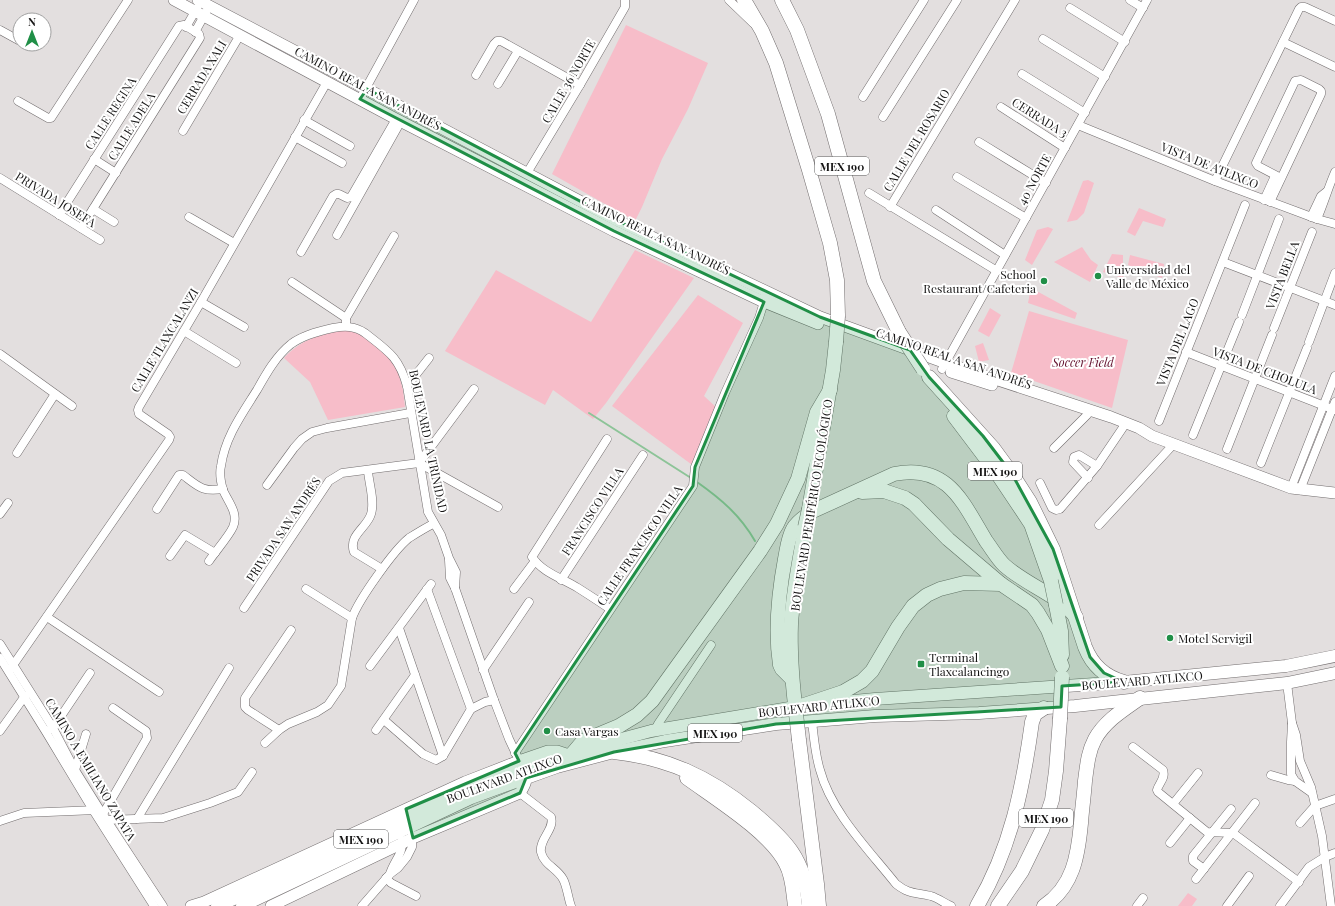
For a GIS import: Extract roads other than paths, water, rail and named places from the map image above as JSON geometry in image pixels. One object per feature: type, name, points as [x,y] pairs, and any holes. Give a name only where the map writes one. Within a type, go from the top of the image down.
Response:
[{"type":"highway","name":"MEX 190","points":[[744,0],[762,32]]},
{"type":"highway","name":"MEX 190","points":[[782,0],[797,30],[828,114],[874,281],[899,332],[948,408],[997,473],[1031,524],[1051,582],[1061,637],[1062,672],[1056,771],[1052,800],[1042,830],[1022,871],[998,906]]},
{"type":"highway","name":"BOULEVARD PERIFÉRICO ECOLÓGICO","points":[[762,32],[776,63],[830,243],[836,280],[838,316],[830,390],[805,526],[797,577],[792,624],[792,679],[797,700],[799,740],[819,906]]},
{"type":"highway","points":[[926,373],[993,448],[1030,502],[1053,549],[1085,647],[1093,661],[1104,674],[1124,682]]},
{"type":"highway","points":[[570,755],[583,741],[619,726],[637,715],[652,701],[760,551],[777,524],[791,495],[803,463],[817,412],[830,390]]},
{"type":"highway","points":[[792,679],[780,666],[779,652],[782,577],[789,537],[795,526],[802,518],[813,511],[857,492],[883,478],[902,473],[928,475],[936,477],[946,483],[958,494],[990,547],[1004,565],[1019,577],[1062,604],[1076,617]]},
{"type":"highway","points":[[857,492],[884,491],[905,498],[914,504],[948,539],[1000,584],[1026,600],[1038,613],[1048,630],[1062,672]]},
{"type":"highway","points":[[797,700],[843,692],[862,682],[872,671],[908,612],[927,595],[940,588],[964,583],[1000,584]]},
{"type":"highway","points":[[1044,906],[1063,888],[1074,868],[1079,846],[1087,763],[1093,744],[1100,732],[1109,722],[1140,698]]},
{"type":"highway","points":[[977,906],[994,876],[1006,844],[1020,793],[1032,722],[1035,714],[1044,708]]},
{"type":"highway","points":[[612,753],[656,764],[674,771],[720,801],[757,830],[773,844],[787,865],[791,877],[795,906]]},
{"type":"highway","points":[[612,753],[651,758],[687,770],[736,799],[775,831],[792,851],[804,878],[809,906]]},
{"type":"highway","points":[[990,906],[1022,871]]},
{"type":"main road","name":"CAMINO REAL A SAN ANDRÉS","points":[[174,0],[201,7],[367,89],[614,219],[764,302],[817,323],[944,366],[1048,404],[1124,426]]},
{"type":"main road","name":"CAMINO REAL A SAN ANDRÉS","points":[[201,7],[240,35],[399,120],[614,231],[673,253],[763,290],[820,317],[944,366],[1110,416],[1135,433],[1152,436],[1296,489],[1335,493]]},
{"type":"main road","points":[[441,142],[446,131]]},
{"type":"main road","name":"BOULEVARD ATLIXCO","points":[[521,765],[570,755],[599,745],[655,730],[797,700],[875,699],[1124,682],[1286,666],[1335,656]]},
{"type":"main road","name":"BOULEVARD ATLIXCO","points":[[521,765],[558,767],[665,741],[776,724],[875,716],[1044,708],[1287,683],[1335,673]]},
{"type":"main road","points":[[875,699],[875,716]]},
{"type":"main road","points":[[191,906],[405,825],[520,793],[524,787],[521,765],[465,782],[405,825],[271,906]]},
{"type":"main road","name":"MEX 190","points":[[217,906],[471,798],[521,765]]},
{"type":"main road","name":"MEX 190","points":[[242,906],[405,825]]},
{"type":"street","points":[[18,101],[48,118],[51,118],[128,0]]},
{"type":"street","points":[[360,99],[367,89],[414,0]]},
{"type":"street","name":"CALLE 36 NORTE","points":[[527,174],[625,7],[625,0]]},
{"type":"street","points":[[729,0],[762,32]]},
{"type":"street","points":[[863,97],[924,0]]},
{"type":"street","points":[[883,117],[957,0]]},
{"type":"street","name":"CALLE DEL ROSARIO","points":[[997,271],[890,207],[1015,0]]},
{"type":"street","points":[[1130,0],[1143,8]]},
{"type":"street","name":"40 NORTE","points":[[944,366],[1147,0]]},
{"type":"street","name":"CALLE REGINA","points":[[59,215],[179,26],[184,26],[201,7]]},
{"type":"street","name":"CALLE ADELA","points":[[81,228],[116,173],[198,34],[201,7]]},
{"type":"street","points":[[1215,181],[1301,7],[1305,7],[1335,21]]},
{"type":"street","points":[[1070,8],[1124,42]]},
{"type":"street","points":[[184,26],[198,34]]},
{"type":"street","points":[[0,30],[12,37]]},
{"type":"street","name":"CERRADA XALI","points":[[183,131],[240,35]]},
{"type":"street","points":[[1042,39],[1105,77]]},
{"type":"street","points":[[476,75],[497,41],[502,42],[580,85]]},
{"type":"street","points":[[1283,42],[1335,67]]},
{"type":"street","points":[[498,84],[518,51]]},
{"type":"street","points":[[1022,74],[1085,113]]},
{"type":"street","points":[[1267,201],[1321,94],[1319,89],[1301,80],[1295,81],[1256,163],[1258,166],[1278,177]]},
{"type":"street","name":"CALLE TLAXCALANZI","points":[[11,668],[169,440],[170,437],[168,434],[139,414],[138,410],[140,405],[327,82]]},
{"type":"street","name":"CERRADA 3","points":[[1001,107],[1066,148]]},
{"type":"street","points":[[304,120],[350,146]]},
{"type":"street","points":[[337,234],[399,120]]},
{"type":"street","points":[[301,252],[333,196],[338,194],[347,198],[351,197],[399,120]]},
{"type":"street","name":"VISTA DE ATLIXCO","points":[[1078,124],[1215,181],[1314,218],[1335,224]]},
{"type":"street","points":[[295,137],[342,163]]},
{"type":"street","points":[[979,142],[1046,183]]},
{"type":"street","points":[[94,159],[116,173]]},
{"type":"street","points":[[1314,218],[1326,199],[1326,192],[1335,172]]},
{"type":"street","points":[[957,177],[1026,218]]},
{"type":"street","name":"PRIVADA JOSEFA","points":[[0,178],[100,240]]},
{"type":"street","points":[[869,193],[890,207]]},
{"type":"street","name":"VISTA DEL LAGO","points":[[1159,421],[1245,205]]},
{"type":"street","points":[[93,209],[114,222]]},
{"type":"street","points":[[936,210],[1005,255]]},
{"type":"street","points":[[189,217],[234,243]]},
{"type":"street","points":[[1192,435],[1279,219]]},
{"type":"street","name":"VISTA BELLA","points":[[1227,449],[1312,232]]},
{"type":"street","points":[[209,561],[233,527],[235,516],[223,489],[220,468],[223,452],[234,425],[272,365],[291,344],[306,336],[346,322],[394,236]]},
{"type":"street","points":[[1223,262],[1335,305]]},
{"type":"street","points":[[1261,463],[1290,392],[1335,273]]},
{"type":"street","name":"BOULEVARD LA TRINIDAD","points":[[292,282],[346,322],[361,330],[391,353],[403,373],[407,386],[410,413],[428,512],[433,524],[441,535],[449,558],[450,578],[455,588],[494,700],[521,765]]},
{"type":"street","name":"CALLE FRANCISCO VILLA","points":[[521,765],[610,610],[693,486],[695,467],[725,393],[755,328],[764,302],[763,290]]},
{"type":"street","points":[[201,302],[244,327]]},
{"type":"street","points":[[184,331],[236,363]]},
{"type":"street","name":"VISTA DE CHOLULA","points":[[1186,352],[1324,405],[1334,407]]},
{"type":"street","points":[[0,354],[72,406]]},
{"type":"street","points":[[407,386],[428,358]]},
{"type":"street","points":[[1296,489],[1335,376]]},
{"type":"street","points":[[474,389],[419,463],[498,507]]},
{"type":"street","points":[[17,453],[55,394]]},
{"type":"street","points":[[1296,489],[1334,407]]},
{"type":"street","points":[[268,485],[294,448],[302,439],[312,432],[410,413]]},
{"type":"street","points":[[1054,448],[1087,415]]},
{"type":"street","points":[[1040,483],[1052,508],[1056,510],[1060,509],[1088,478],[1124,426]]},
{"type":"street","points":[[514,589],[607,439]]},
{"type":"street","points":[[1099,525],[1174,444]]},
{"type":"street","points":[[1088,478],[1073,462],[1074,457],[1079,454],[1097,466]]},
{"type":"street","name":"FRANCISCO VILLA","points":[[561,580],[643,455]]},
{"type":"street","name":"PRIVADA SAN ANDRÉS","points":[[244,608],[329,481],[342,473],[368,471],[419,463]]},
{"type":"street","points":[[368,471],[372,500],[371,516],[355,537],[352,547],[354,552],[382,569]]},
{"type":"street","points":[[157,509],[179,475],[183,475],[201,489],[223,489]]},
{"type":"street","points":[[0,514],[8,503]]},
{"type":"street","points":[[265,742],[288,724],[317,712],[328,705],[341,686],[352,618],[356,608],[382,569],[402,545],[409,538],[433,524]]},
{"type":"street","points":[[170,556],[185,535],[214,553]]},
{"type":"street","points":[[533,559],[537,564],[561,580],[577,587],[610,610]]},
{"type":"street","points":[[370,666],[429,587],[471,709]]},
{"type":"street","points":[[306,590],[352,618]]},
{"type":"street","points":[[483,670],[529,602]]},
{"type":"street","points":[[47,617],[159,692]]},
{"type":"street","points":[[399,628],[443,756]]},
{"type":"street","points":[[279,730],[248,710],[246,707],[245,698],[291,630]]},
{"type":"street","name":"CAMINO A EMILIANO ZAPATA","points":[[0,644],[25,696],[50,730],[154,906]]},
{"type":"street","points":[[655,730],[711,645]]},
{"type":"street","name":"CAMINO A EMILIANO ZAPATA","points":[[0,658],[11,668],[75,770],[100,814],[163,906]]},
{"type":"street","points":[[137,819],[229,668]]},
{"type":"street","points":[[50,730],[90,673]]},
{"type":"street","points":[[376,730],[415,675]]},
{"type":"street","points":[[1287,683],[1292,723],[1291,774],[1295,781]]},
{"type":"street","points":[[0,731],[25,696]]},
{"type":"street","points":[[384,720],[423,754],[436,760],[443,756],[471,709],[485,702],[494,700]]},
{"type":"street","points":[[100,814],[147,738],[146,731],[113,708]]},
{"type":"street","points":[[812,721],[820,771],[833,801],[841,814],[896,884],[903,890],[911,893],[932,896],[951,906]]},
{"type":"street","points":[[1292,723],[1296,734],[1300,762],[1311,787],[1322,836],[1331,906]]},
{"type":"street","points":[[75,770],[86,734]]},
{"type":"street","points":[[1133,747],[1163,770],[1163,778],[1157,790],[1158,792],[1207,832],[1233,833],[1299,882]]},
{"type":"street","points":[[0,821],[24,814],[100,814],[137,819],[163,818],[210,803],[238,792],[252,772]]},
{"type":"street","points":[[1173,804],[1198,773]]},
{"type":"street","points":[[1272,775],[1295,781],[1312,792]]},
{"type":"street","points":[[520,793],[551,817],[551,825],[542,842],[541,850],[543,858],[563,878],[571,906]]},
{"type":"street","points":[[1300,823],[1315,806],[1335,799]]},
{"type":"street","points":[[1196,878],[1233,833],[1255,803]]},
{"type":"street","points":[[1204,869],[1192,859],[1231,809]]},
{"type":"street","points":[[1170,843],[1190,818]]},
{"type":"street","points":[[405,825],[400,853],[392,865],[388,876],[391,883],[416,896]]},
{"type":"street","points":[[362,906],[388,876],[398,868],[412,848],[405,825]]},
{"type":"street","points":[[1280,906],[1309,868],[1325,857],[1335,853]]},
{"type":"street","points":[[1227,906],[1249,876]]},
{"type":"street","points":[[1137,906],[1143,898]]},
{"type":"waterway","points":[[589,413],[691,478]]},
{"type":"waterway","points":[[697,482],[736,515],[755,541]]},
{"type":"place","name":"Universidad del Valle de México","points":[[1098,276]]},
{"type":"place","name":"School Restaurant/Cafeteria","points":[[1044,281]]},
{"type":"place","name":"Motel Servigil","points":[[1170,638]]},
{"type":"place","name":"Terminal Tlaxcalancingo","points":[[921,664]]},
{"type":"place","name":"Casa Vargas","points":[[547,731]]},
{"type":"park label","name":"Soccer Field","points":[[1083,362]]}]
